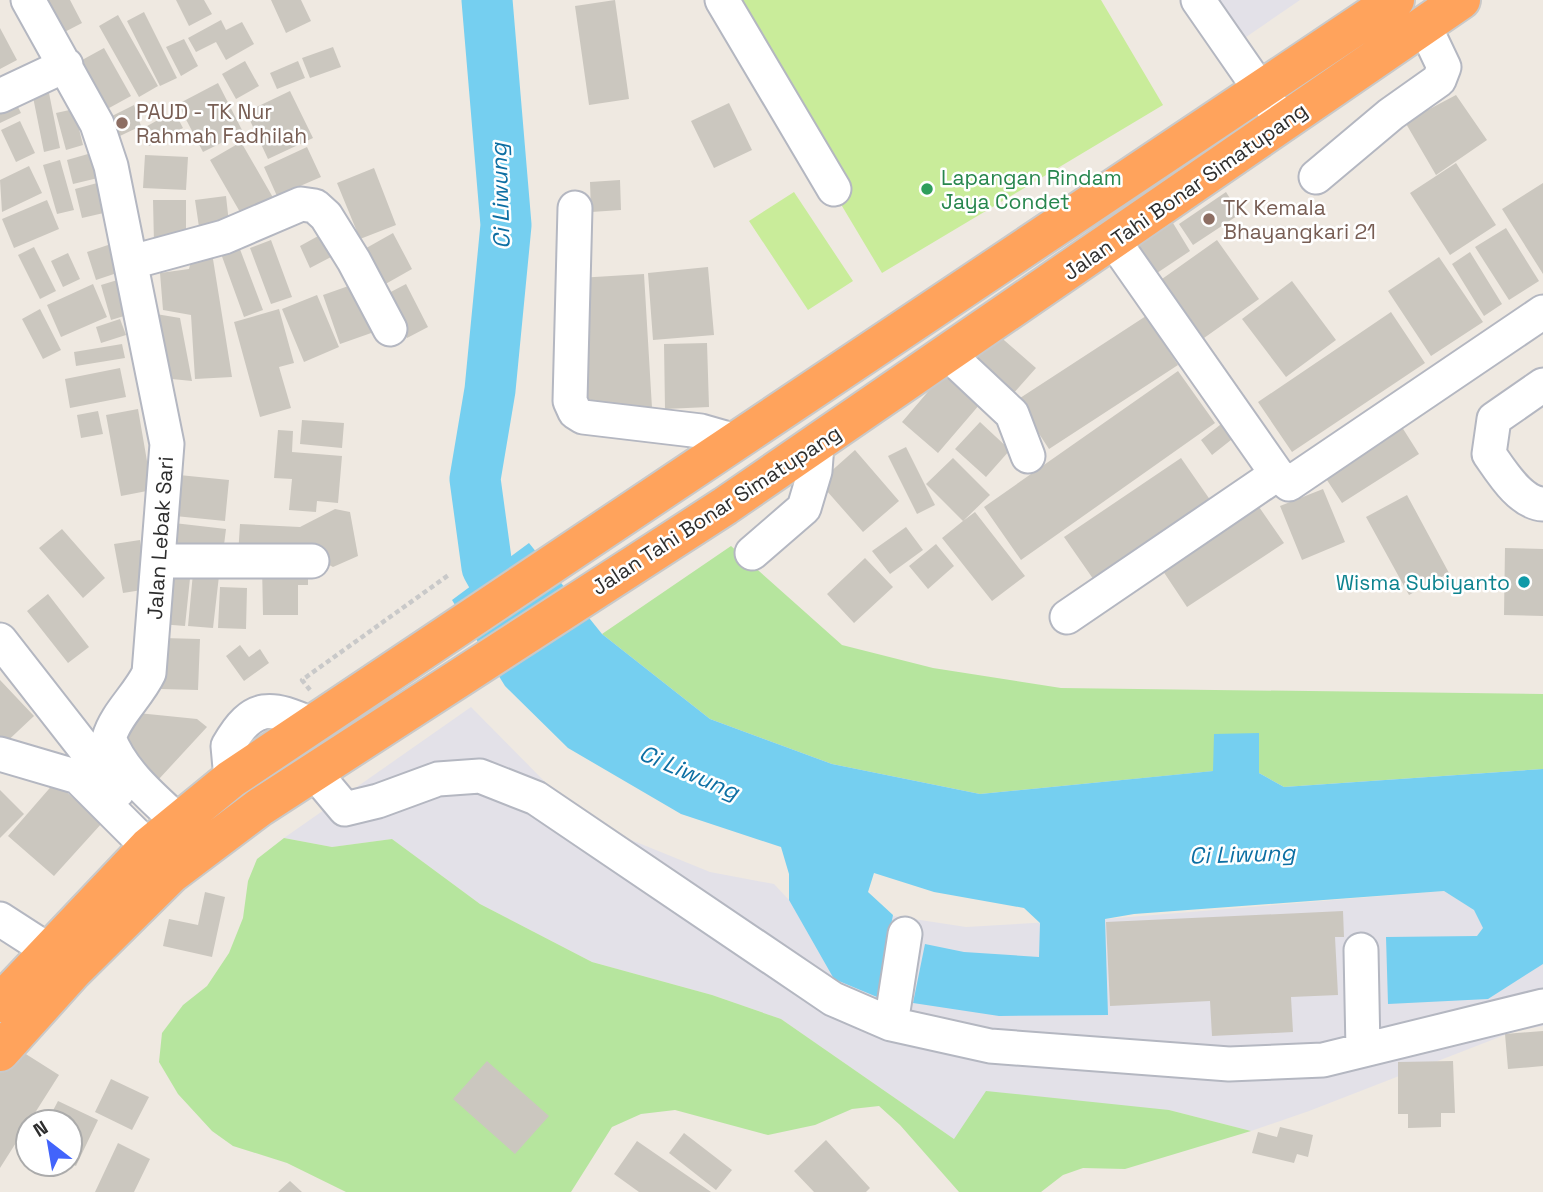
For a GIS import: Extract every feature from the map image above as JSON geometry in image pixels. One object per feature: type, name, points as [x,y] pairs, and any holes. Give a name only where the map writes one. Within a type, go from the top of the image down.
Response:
[{"type":"highway","name":"Jalan Tahi Bonar Simatupang","points":[[0,1003],[48,950],[163,834],[231,779],[1091,207],[1395,0]]},
{"type":"highway","name":"Jalan Tahi Bonar Simatupang","points":[[0,1052],[73,971],[171,874],[260,807],[724,506],[948,354],[1119,247],[1284,124],[1461,0]]},
{"type":"highway","points":[[1091,207],[1119,247]]},
{"type":"street","name":"Jalan Lebak Sari","points":[[28,0],[97,124],[108,155],[132,262],[167,444],[149,673],[138,695],[117,719],[109,738],[113,748],[145,790],[163,834]]},
{"type":"street","points":[[722,0],[834,189]]},
{"type":"street","points":[[1198,0],[1284,124]]},
{"type":"street","points":[[1315,177],[1391,114],[1439,80],[1444,67],[1424,25]]},
{"type":"street","points":[[0,96],[65,65]]},
{"type":"street","points":[[132,262],[224,237],[301,204],[315,206],[326,216],[354,261],[390,329]]},
{"type":"street","points":[[575,208],[570,401],[575,412],[583,417],[701,431],[736,441]]},
{"type":"street","points":[[1119,247],[1285,483],[1293,483],[1543,312]]},
{"type":"street","points":[[948,354],[1012,414],[1028,456]]},
{"type":"street","points":[[1543,385],[1494,419],[1489,454],[1509,482],[1534,503],[1543,504]]},
{"type":"street","points":[[752,552],[804,508],[815,471],[817,444]]},
{"type":"street","points":[[1066,617],[1277,474]]},
{"type":"street","points":[[159,561],[312,561]]},
{"type":"street","points":[[0,640],[127,802],[163,834]]},
{"type":"street","points":[[0,754],[78,777],[163,834]]},
{"type":"street","points":[[314,772],[345,809],[378,801],[439,779],[480,776],[536,798],[833,999],[891,1024],[990,1046],[1229,1064],[1323,1060],[1543,1006]]},
{"type":"street","points":[[0,919],[48,950]]},
{"type":"street","points":[[891,1024],[905,934]]},
{"type":"street","points":[[1361,950],[1363,1050]]},
{"type":"path","points":[[321,720],[302,680],[450,574]]},
{"type":"shaded area","points":[[1200,0],[1300,0],[1233,46]]},
{"type":"shaded area","points":[[471,707],[549,786],[614,833],[710,872],[774,884],[789,900],[966,927],[1105,919],[1444,891],[1475,910],[1543,911],[1543,1026],[1515,1031],[1251,1131],[1169,1110],[954,1139],[781,1019],[712,995],[592,962],[480,904],[392,839],[332,847],[284,838]]},
{"type":"green space","name":"Lapangan Rindam Jaya Condet","points":[[719,0],[1101,0],[1163,105],[882,273]]},
{"type":"green space","points":[[794,192],[853,281],[808,310],[749,221]]},
{"type":"green space","points":[[731,546],[842,645],[933,668],[1061,688],[1543,694],[1543,769],[1284,787],[1259,773],[1214,734],[1214,771],[980,794],[832,764],[710,719],[602,634]]},
{"type":"green space","points":[[284,838],[332,847],[392,839],[480,904],[592,962],[712,995],[781,1019],[954,1139],[986,1091],[1169,1110],[1251,1131],[1125,1169],[1083,1168],[1063,1175],[1041,1192],[959,1192],[900,1125],[879,1106],[852,1109],[815,1125],[768,1135],[675,1110],[641,1114],[612,1127],[571,1192],[346,1192],[287,1163],[233,1146],[212,1131],[178,1094],[159,1062],[162,1033],[183,1005],[207,986],[229,953],[243,918],[248,881],[257,859]]},
{"type":"water","points":[[529,543],[602,634],[710,719],[832,764],[980,794],[1213,771],[1214,734],[1259,733],[1259,773],[1284,787],[1543,769],[1543,964],[1488,999],[1388,1004],[1386,937],[1477,936],[1483,928],[1474,910],[1444,891],[1134,914],[1105,919],[1108,1015],[999,1016],[913,1003],[925,944],[964,952],[1039,957],[1040,923],[1024,908],[934,892],[874,873],[868,892],[893,915],[877,997],[834,979],[789,900],[789,874],[781,847],[681,814],[568,748],[505,686],[452,600]]},
{"type":"building","points":[[33,0],[70,0],[82,23],[53,38]]},
{"type":"building","points":[[176,0],[204,0],[212,14],[189,26]]},
{"type":"building","points":[[271,0],[301,0],[311,21],[286,33]]},
{"type":"building","points":[[615,0],[629,99],[589,105],[575,6]]},
{"type":"building","points":[[144,12],[177,78],[160,86],[127,21]]},
{"type":"building","points":[[118,15],[158,86],[139,97],[99,26]]},
{"type":"building","points":[[221,20],[226,30],[242,22],[254,44],[226,60],[216,42],[196,52],[188,38]]},
{"type":"building","points":[[0,28],[17,60],[0,69]]},
{"type":"building","points":[[184,39],[198,66],[181,76],[166,47]]},
{"type":"building","points":[[333,47],[341,67],[310,78],[302,58]]},
{"type":"building","points":[[104,48],[131,96],[100,113],[73,65]]},
{"type":"building","points":[[245,61],[259,86],[236,99],[222,74]]},
{"type":"building","points":[[298,61],[305,78],[277,89],[270,73]]},
{"type":"building","points":[[47,83],[60,148],[44,152],[31,87]]},
{"type":"building","points":[[218,83],[243,132],[203,152],[178,104]]},
{"type":"building","points":[[290,91],[313,138],[268,159],[246,112]]},
{"type":"building","points":[[12,95],[21,113],[0,123],[0,101]]},
{"type":"building","points":[[1456,95],[1487,140],[1436,175],[1405,122]]},
{"type":"building","points":[[729,103],[752,150],[714,168],[691,121]]},
{"type":"building","name":"PAUD - TK Nur Rahmah Fadhilah","points":[[134,105],[141,126],[105,143],[104,120]]},
{"type":"building","points":[[74,109],[83,145],[66,150],[56,113]]},
{"type":"building","points":[[174,111],[183,128],[149,146],[140,130]]},
{"type":"building","points":[[20,121],[35,153],[16,162],[1,130]]},
{"type":"building","points":[[241,142],[275,201],[244,219],[210,160]]},
{"type":"building","points":[[307,147],[321,177],[277,196],[264,167]]},
{"type":"building","points":[[95,152],[102,177],[73,184],[67,160]]},
{"type":"building","points":[[145,155],[188,157],[186,190],[143,188]]},
{"type":"building","points":[[60,160],[74,210],[57,214],[43,165]]},
{"type":"building","points":[[1456,163],[1496,225],[1450,255],[1410,193]]},
{"type":"building","points":[[29,166],[42,193],[2,212],[0,180]]},
{"type":"building","points":[[374,168],[396,225],[360,239],[337,183]]},
{"type":"building","points":[[620,180],[621,210],[591,212],[590,182]]},
{"type":"building","points":[[101,182],[108,212],[82,218],[75,189]]},
{"type":"building","points":[[1543,183],[1543,274],[1502,209]]},
{"type":"building","name":"TK Kemala Bhayangkari 21","points":[[1226,192],[1240,214],[1193,245],[1179,224]]},
{"type":"building","points":[[226,196],[229,223],[199,227],[195,200]]},
{"type":"building","points":[[47,200],[59,229],[14,248],[2,219]]},
{"type":"building","points":[[153,200],[186,200],[186,242],[154,243]]},
{"type":"building","points":[[1173,223],[1190,251],[1154,275],[1136,244]]},
{"type":"building","points":[[1506,228],[1539,281],[1509,300],[1475,247]]},
{"type":"building","points":[[393,233],[412,269],[382,286],[361,251]]},
{"type":"building","points":[[320,235],[331,257],[310,268],[300,246]]},
{"type":"building","points":[[271,240],[292,297],[271,304],[250,248]]},
{"type":"building","points":[[1217,240],[1259,299],[1204,338],[1162,279]]},
{"type":"building","points":[[114,243],[123,271],[96,280],[87,252]]},
{"type":"building","points":[[238,244],[263,310],[244,317],[220,251]]},
{"type":"building","points":[[34,247],[56,291],[40,299],[18,255]]},
{"type":"building","points":[[1470,252],[1502,304],[1484,316],[1452,264]]},
{"type":"building","points":[[68,253],[80,279],[63,287],[51,261]]},
{"type":"building","points":[[212,253],[232,377],[195,379],[191,315],[163,310],[160,273],[189,269],[192,257]]},
{"type":"building","points":[[1439,257],[1483,322],[1431,356],[1388,291]]},
{"type":"building","points":[[708,267],[714,335],[653,340],[648,273]]},
{"type":"building","points":[[644,274],[652,408],[586,412],[578,278]]},
{"type":"building","points":[[124,278],[134,313],[111,320],[101,285]]},
{"type":"building","points":[[1292,281],[1336,340],[1286,377],[1242,319]]},
{"type":"building","points":[[357,283],[374,332],[340,344],[323,295]]},
{"type":"building","points":[[93,284],[107,317],[61,337],[47,305]]},
{"type":"building","points":[[406,284],[428,327],[407,338],[385,295]]},
{"type":"building","points":[[317,295],[339,347],[304,362],[282,309]]},
{"type":"building","points":[[40,309],[61,350],[43,359],[22,319]]},
{"type":"building","points":[[279,309],[294,363],[279,367],[291,408],[260,417],[234,322]]},
{"type":"building","points":[[1391,312],[1425,363],[1292,452],[1258,402]]},
{"type":"building","points":[[150,313],[180,318],[192,381],[162,378]]},
{"type":"building","points":[[1146,316],[1178,365],[1049,449],[1017,400]]},
{"type":"building","points":[[120,319],[126,335],[101,343],[96,327]]},
{"type":"building","points":[[989,327],[1036,368],[1011,396],[964,354]]},
{"type":"building","points":[[707,343],[709,407],[665,409],[664,344]]},
{"type":"building","points":[[122,344],[125,358],[76,366],[74,352]]},
{"type":"building","points":[[120,368],[126,397],[70,408],[65,379]]},
{"type":"building","points":[[1178,371],[1215,423],[1021,560],[984,507]]},
{"type":"building","points":[[944,373],[980,404],[938,453],[902,422]]},
{"type":"building","points":[[138,409],[152,490],[121,496],[106,415]]},
{"type":"building","points":[[98,411],[103,434],[81,438],[77,415]]},
{"type":"building","points":[[302,420],[344,423],[342,448],[300,444]]},
{"type":"building","points":[[1225,421],[1236,436],[1212,455],[1201,440]]},
{"type":"building","points":[[980,422],[1010,450],[986,477],[955,449]]},
{"type":"building","points":[[1400,424],[1419,454],[1342,503],[1323,474]]},
{"type":"building","points":[[278,430],[293,431],[292,452],[342,456],[338,503],[317,501],[316,512],[289,510],[292,479],[274,478]]},
{"type":"building","points":[[906,447],[935,505],[917,514],[888,456]]},
{"type":"building","points":[[855,450],[899,501],[863,532],[819,482]]},
{"type":"building","points":[[953,458],[990,495],[963,521],[926,484]]},
{"type":"building","points":[[1181,458],[1213,504],[1096,583],[1064,537]]},
{"type":"building","points":[[179,475],[229,480],[225,521],[175,516]]},
{"type":"building","points":[[1323,489],[1345,542],[1302,560],[1280,506]]},
{"type":"building","points":[[1407,495],[1449,573],[1409,595],[1366,517]]},
{"type":"building","points":[[1257,504],[1284,543],[1187,607],[1161,568]]},
{"type":"building","points":[[335,509],[350,512],[358,556],[333,567],[312,556],[238,556],[240,524],[300,527]]},
{"type":"building","points":[[975,512],[1025,576],[992,601],[942,538]]},
{"type":"building","points":[[174,523],[226,529],[223,553],[171,547]]},
{"type":"building","points":[[906,527],[923,550],[890,574],[872,551]]},
{"type":"building","points":[[62,529],[105,578],[83,598],[39,548]]},
{"type":"building","points":[[140,540],[148,589],[123,593],[114,544]]},
{"type":"building","points":[[936,544],[954,566],[928,589],[909,566]]},
{"type":"building","name":"Wisma Subiyanto","points":[[1505,548],[1543,549],[1543,616],[1504,615]]},
{"type":"building","points":[[865,558],[893,587],[854,623],[827,594]]},
{"type":"building","points":[[308,564],[308,585],[298,585],[298,615],[263,615],[262,565]]},
{"type":"building","points":[[167,567],[191,569],[185,626],[160,624]]},
{"type":"building","points":[[193,573],[219,576],[213,628],[188,626]]},
{"type":"building","points":[[220,587],[247,588],[246,629],[218,628]]},
{"type":"building","points":[[48,594],[89,647],[68,663],[27,611]]},
{"type":"building","points":[[163,638],[200,639],[198,690],[161,689]]},
{"type":"building","points":[[240,645],[249,657],[260,649],[269,663],[244,681],[226,656]]},
{"type":"building","points":[[0,680],[34,716],[0,748]]},
{"type":"building","points":[[138,713],[197,719],[207,727],[159,779],[115,738]]},
{"type":"building","points":[[55,782],[102,823],[54,876],[8,836]]},
{"type":"building","points":[[0,790],[24,814],[0,838]]},
{"type":"building","points":[[205,892],[225,897],[212,957],[163,946],[169,919],[198,925]]},
{"type":"building","points":[[1343,911],[1344,937],[1335,937],[1338,995],[1291,997],[1293,1032],[1212,1036],[1210,1001],[1110,1006],[1106,922]]},
{"type":"building","points":[[1543,1031],[1543,1066],[1508,1069],[1505,1034]]},
{"type":"building","points":[[10,1044],[59,1075],[38,1108],[14,1108],[14,1146],[0,1168],[0,1060]]},
{"type":"building","points":[[487,1061],[549,1116],[515,1154],[453,1099]]},
{"type":"building","points":[[1453,1061],[1455,1113],[1441,1113],[1441,1127],[1408,1128],[1408,1114],[1398,1114],[1398,1062]]},
{"type":"building","points":[[111,1079],[149,1097],[132,1130],[95,1112]]},
{"type":"building","points":[[58,1101],[73,1108],[54,1108]]},
{"type":"building","points":[[84,1113],[98,1120],[84,1149]]},
{"type":"building","points":[[1280,1127],[1313,1135],[1308,1157],[1297,1154],[1294,1163],[1252,1153],[1258,1132],[1277,1137]]},
{"type":"building","points":[[684,1133],[732,1170],[716,1190],[669,1153]]},
{"type":"building","points":[[826,1140],[870,1188],[866,1192],[814,1192],[794,1171]]},
{"type":"building","points":[[637,1141],[711,1192],[639,1192],[614,1174]]},
{"type":"building","points":[[118,1143],[150,1159],[134,1192],[95,1192]]},
{"type":"building","points":[[290,1181],[302,1192],[278,1192]]},
{"type":"waterway","name":"Ci Liwung","points":[[487,0],[506,225],[490,390],[475,479],[487,567],[524,633]]},
{"type":"place","name":"PAUD - TK Nur Rahmah Fadhilah","points":[[122,123]]},
{"type":"place","name":"Lapangan Rindam Jaya Condet","points":[[927,189]]},
{"type":"place","name":"TK Kemala Bhayangkari 21","points":[[1209,219]]},
{"type":"place","name":"Wisma Subiyanto","points":[[1524,582]]}]
